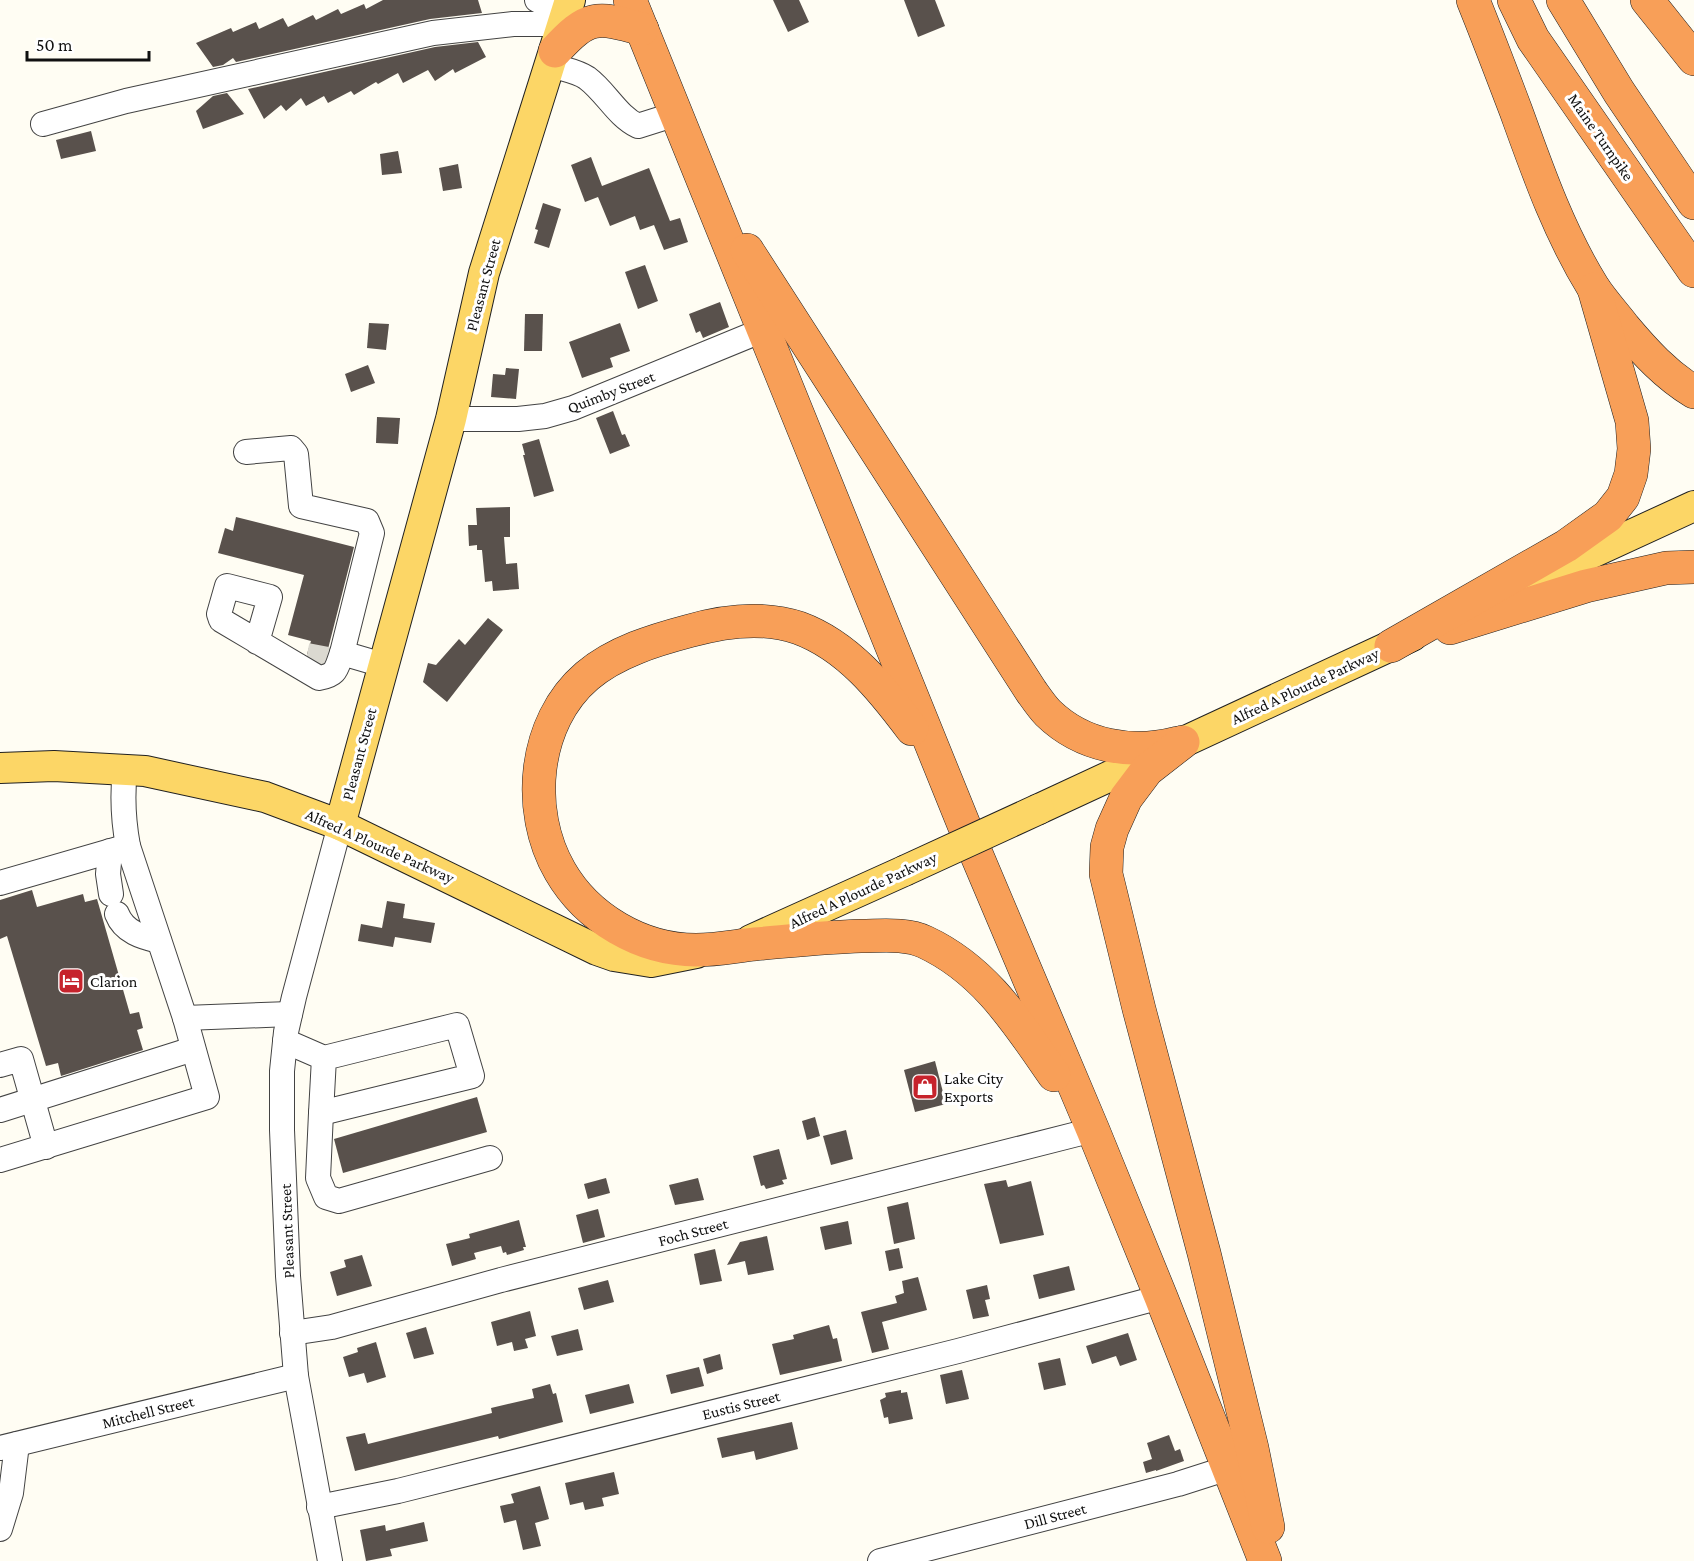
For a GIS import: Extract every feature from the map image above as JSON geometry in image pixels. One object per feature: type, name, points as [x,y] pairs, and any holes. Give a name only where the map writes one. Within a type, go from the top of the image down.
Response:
[{"type":"highway","points":[[1473,0],[1548,200],[1563,234],[1594,289],[1659,367],[1694,392]]},
{"type":"highway","name":"Maine Turnpike","points":[[1514,0],[1533,39],[1694,271]]},
{"type":"highway","points":[[1563,0],[1619,92],[1694,203]]},
{"type":"highway","points":[[1647,0],[1694,59]]},
{"type":"highway","points":[[561,30],[574,31],[594,21],[636,15],[941,769],[1161,1297],[1265,1561]]},
{"type":"highway","points":[[696,164],[740,240],[848,409],[1031,691],[1048,713],[1073,731],[1107,747],[1138,750],[1183,742]]},
{"type":"highway","points":[[1391,646],[1566,546],[1608,516],[1623,497],[1631,474],[1634,449],[1632,421],[1594,289]]},
{"type":"highway","points":[[1391,646],[1586,586],[1666,568],[1694,567]]},
{"type":"highway","points":[[941,769],[885,692],[849,658],[826,641],[799,628],[776,623],[729,621],[664,637],[618,656],[588,675],[565,703],[552,726],[540,769],[539,810],[545,836],[555,861],[577,895],[618,929],[642,940],[669,947],[695,950],[824,937],[890,936],[922,941],[965,966],[1002,1002],[1093,1130]]},
{"type":"highway","points":[[1183,742],[1147,770],[1126,798],[1112,829],[1107,847],[1106,874],[1139,1009],[1210,1276],[1252,1448],[1275,1561]]},
{"type":"main road","name":"Pleasant Street","points":[[340,825],[451,418],[484,273],[561,30]]},
{"type":"main road","name":"Alfred A Plourde Parkway","points":[[0,768],[54,766],[125,770],[161,774],[265,797],[340,825],[597,950],[614,956],[651,962],[721,948],[761,937],[1694,506]]},
{"type":"street","points":[[537,0],[550,7],[584,76],[603,92],[626,121],[638,126],[676,114]]},
{"type":"street","points":[[43,124],[126,100],[433,33],[513,24],[561,30]]},
{"type":"street","name":"Quimby Street","points":[[451,418],[518,419],[545,416],[573,408],[763,330]]},
{"type":"street","points":[[246,452],[291,448],[296,454],[301,506],[367,521],[372,533],[321,658]]},
{"type":"street","points":[[257,642],[321,658],[383,665]]},
{"type":"street","points":[[125,770],[119,848],[108,874],[120,922],[141,937],[159,941]]},
{"type":"street","name":"Pleasant Street","points":[[330,1561],[296,1376],[282,1130],[282,1071],[290,1014],[340,825]]},
{"type":"street","points":[[0,883],[119,848]]},
{"type":"street","points":[[0,1160],[207,1097],[185,1018],[159,941],[119,848]]},
{"type":"street","points":[[185,1018],[290,1014]]},
{"type":"street","points":[[285,1041],[324,1058],[457,1025],[472,1076],[321,1113]]},
{"type":"street","points":[[0,1110],[194,1049]]},
{"type":"street","points":[[324,1058],[318,1178],[326,1197],[339,1200],[490,1158]]},
{"type":"street","points":[[0,1065],[21,1059],[46,1147]]},
{"type":"street","name":"Foch Street","points":[[292,1334],[332,1327],[501,1280],[1093,1130]]},
{"type":"street","name":"Eustis Street","points":[[319,1507],[398,1491],[958,1351],[1161,1297]]},
{"type":"street","name":"Mitchell Street","points":[[8,1446],[296,1376]]},
{"type":"street","points":[[0,1529],[11,1492],[8,1446]]},
{"type":"street","name":"Dill Street","points":[[880,1561],[1156,1490],[1228,1468]]},
{"type":"building","points":[[383,0],[478,0],[482,13],[430,19],[236,62],[233,58],[223,65],[213,67],[196,43],[231,28],[233,32],[256,22],[259,29],[283,18],[288,27],[313,15],[316,20],[338,9],[341,14],[364,4],[366,9]]},
{"type":"building","points":[[773,0],[799,0],[809,22],[788,32]]},
{"type":"building","points":[[904,0],[935,0],[945,26],[918,37]]},
{"type":"building","points":[[478,42],[486,57],[455,73],[453,69],[435,81],[428,70],[403,83],[398,73],[354,95],[351,91],[328,103],[324,96],[306,106],[301,98],[286,111],[281,105],[264,119],[248,89],[435,47]]},
{"type":"building","points":[[227,93],[244,114],[203,129],[196,111],[213,96]]},
{"type":"building","points":[[91,131],[96,151],[61,159],[56,140]]},
{"type":"building","points":[[398,151],[402,173],[382,175],[380,154]]},
{"type":"building","points":[[591,157],[602,186],[649,168],[670,221],[680,218],[688,242],[664,250],[654,225],[640,230],[635,216],[610,226],[598,197],[585,202],[571,165]]},
{"type":"building","points":[[458,164],[462,188],[443,191],[439,168]]},
{"type":"building","points":[[543,203],[561,209],[549,248],[534,243],[538,230],[535,229]]},
{"type":"building","points":[[645,265],[658,301],[638,309],[625,272]]},
{"type":"building","points":[[720,302],[729,327],[703,338],[700,331],[696,333],[689,314]]},
{"type":"building","points":[[525,314],[543,314],[542,351],[524,351]]},
{"type":"building","points":[[369,323],[389,324],[386,350],[367,348]]},
{"type":"building","points":[[620,323],[630,351],[610,358],[613,367],[582,378],[569,342]]},
{"type":"building","points":[[368,365],[375,383],[351,392],[345,374]]},
{"type":"building","points":[[506,368],[519,369],[516,399],[491,397],[493,374],[505,375]]},
{"type":"building","points":[[613,411],[622,435],[625,434],[630,446],[610,454],[596,418]]},
{"type":"building","points":[[377,417],[400,418],[398,444],[376,443]]},
{"type":"building","points":[[539,439],[554,491],[534,497],[522,444]]},
{"type":"building","points":[[510,507],[510,537],[504,537],[506,564],[517,563],[519,589],[493,591],[492,581],[485,582],[482,550],[477,550],[477,545],[469,546],[468,525],[477,525],[476,508]]},
{"type":"building","points":[[236,517],[354,547],[323,662],[307,654],[311,641],[288,635],[304,575],[218,553],[225,528],[233,531]]},
{"type":"building","points":[[488,618],[503,630],[447,702],[423,682],[428,663],[436,665],[459,639],[465,645]]},
{"type":"building","name":"Clarion","points":[[32,890],[37,907],[83,894],[85,902],[97,899],[130,1014],[139,1012],[143,1028],[137,1030],[143,1050],[61,1076],[58,1063],[46,1066],[7,936],[0,939],[0,900]]},
{"type":"building","points":[[387,901],[405,904],[403,918],[435,923],[431,943],[395,937],[393,947],[358,941],[361,924],[382,928]]},
{"type":"building","name":"Lake City Exports","points":[[935,1061],[946,1104],[915,1112],[904,1070]]},
{"type":"building","points":[[477,1097],[487,1132],[343,1173],[334,1139]]},
{"type":"building","points":[[815,1117],[820,1136],[807,1140],[802,1121]]},
{"type":"building","points":[[846,1130],[853,1159],[831,1165],[823,1136]]},
{"type":"building","points":[[779,1149],[787,1179],[782,1180],[784,1184],[766,1189],[764,1185],[761,1186],[753,1156]]},
{"type":"building","points":[[606,1178],[610,1193],[588,1199],[584,1184]]},
{"type":"building","points":[[698,1178],[704,1200],[675,1205],[669,1185]]},
{"type":"building","points":[[1006,1180],[1008,1187],[1031,1181],[1044,1235],[1000,1244],[984,1184]]},
{"type":"building","points":[[908,1202],[915,1239],[894,1244],[887,1207]]},
{"type":"building","points":[[598,1209],[605,1237],[583,1243],[576,1215]]},
{"type":"building","points":[[519,1220],[526,1247],[523,1247],[524,1250],[507,1255],[506,1252],[503,1253],[501,1246],[474,1253],[476,1259],[452,1266],[446,1244],[470,1238],[469,1234]]},
{"type":"building","points":[[848,1221],[852,1244],[825,1250],[820,1227]]},
{"type":"building","points":[[767,1236],[774,1270],[748,1275],[745,1261],[727,1265],[740,1242]]},
{"type":"building","points":[[899,1248],[903,1268],[889,1271],[885,1251]]},
{"type":"building","points":[[715,1249],[722,1281],[700,1285],[694,1254]]},
{"type":"building","points":[[362,1255],[372,1286],[337,1296],[330,1272],[346,1267],[344,1260]]},
{"type":"building","points":[[1069,1266],[1075,1290],[1039,1299],[1033,1275]]},
{"type":"building","points":[[918,1277],[927,1310],[882,1322],[889,1349],[872,1353],[861,1312],[897,1303],[895,1296],[904,1293],[902,1281]]},
{"type":"building","points":[[608,1280],[614,1302],[584,1310],[578,1288]]},
{"type":"building","points":[[987,1285],[990,1299],[985,1300],[989,1316],[973,1319],[966,1290]]},
{"type":"building","points":[[530,1311],[536,1336],[525,1339],[528,1348],[514,1351],[512,1342],[497,1346],[491,1322]]},
{"type":"building","points":[[829,1325],[833,1339],[837,1338],[842,1361],[780,1375],[772,1344],[794,1339],[793,1335]]},
{"type":"building","points":[[426,1327],[434,1354],[414,1359],[406,1333]]},
{"type":"building","points":[[578,1329],[583,1350],[557,1356],[551,1336]]},
{"type":"building","points":[[1128,1333],[1137,1360],[1120,1366],[1116,1356],[1092,1364],[1086,1346]]},
{"type":"building","points":[[376,1342],[386,1377],[367,1383],[364,1373],[349,1377],[343,1357],[358,1352],[357,1348]]},
{"type":"building","points":[[720,1354],[723,1369],[707,1374],[703,1359]]},
{"type":"building","points":[[1060,1358],[1066,1385],[1044,1390],[1038,1363]]},
{"type":"building","points":[[699,1367],[704,1386],[671,1394],[666,1375]]},
{"type":"building","points":[[962,1370],[969,1399],[946,1404],[940,1375]]},
{"type":"building","points":[[550,1384],[553,1394],[556,1393],[563,1422],[499,1439],[498,1436],[355,1471],[346,1437],[365,1433],[368,1444],[492,1413],[491,1408],[534,1398],[532,1389]]},
{"type":"building","points":[[629,1384],[634,1403],[590,1414],[585,1395]]},
{"type":"building","points":[[901,1390],[901,1393],[907,1392],[913,1419],[889,1424],[888,1417],[884,1418],[880,1400],[886,1397],[885,1393]]},
{"type":"building","points":[[792,1422],[798,1449],[756,1460],[754,1451],[722,1458],[717,1438]]},
{"type":"building","points":[[1169,1435],[1175,1451],[1180,1449],[1184,1461],[1146,1473],[1143,1462],[1152,1459],[1147,1443]]},
{"type":"building","points":[[614,1472],[619,1494],[602,1498],[604,1506],[585,1510],[583,1502],[570,1505],[565,1483]]},
{"type":"building","points":[[540,1486],[549,1519],[535,1523],[541,1546],[523,1550],[516,1520],[504,1523],[500,1506],[514,1503],[511,1494]]},
{"type":"building","points":[[424,1522],[428,1541],[390,1549],[392,1556],[366,1561],[360,1530],[385,1525],[386,1531]]},
{"type":"tunnel","points":[[307,655],[328,659]]},
{"type":"place","name":"Clarion","points":[[71,981]]},
{"type":"place","name":"Lake City Exports","points":[[925,1087]]}]
